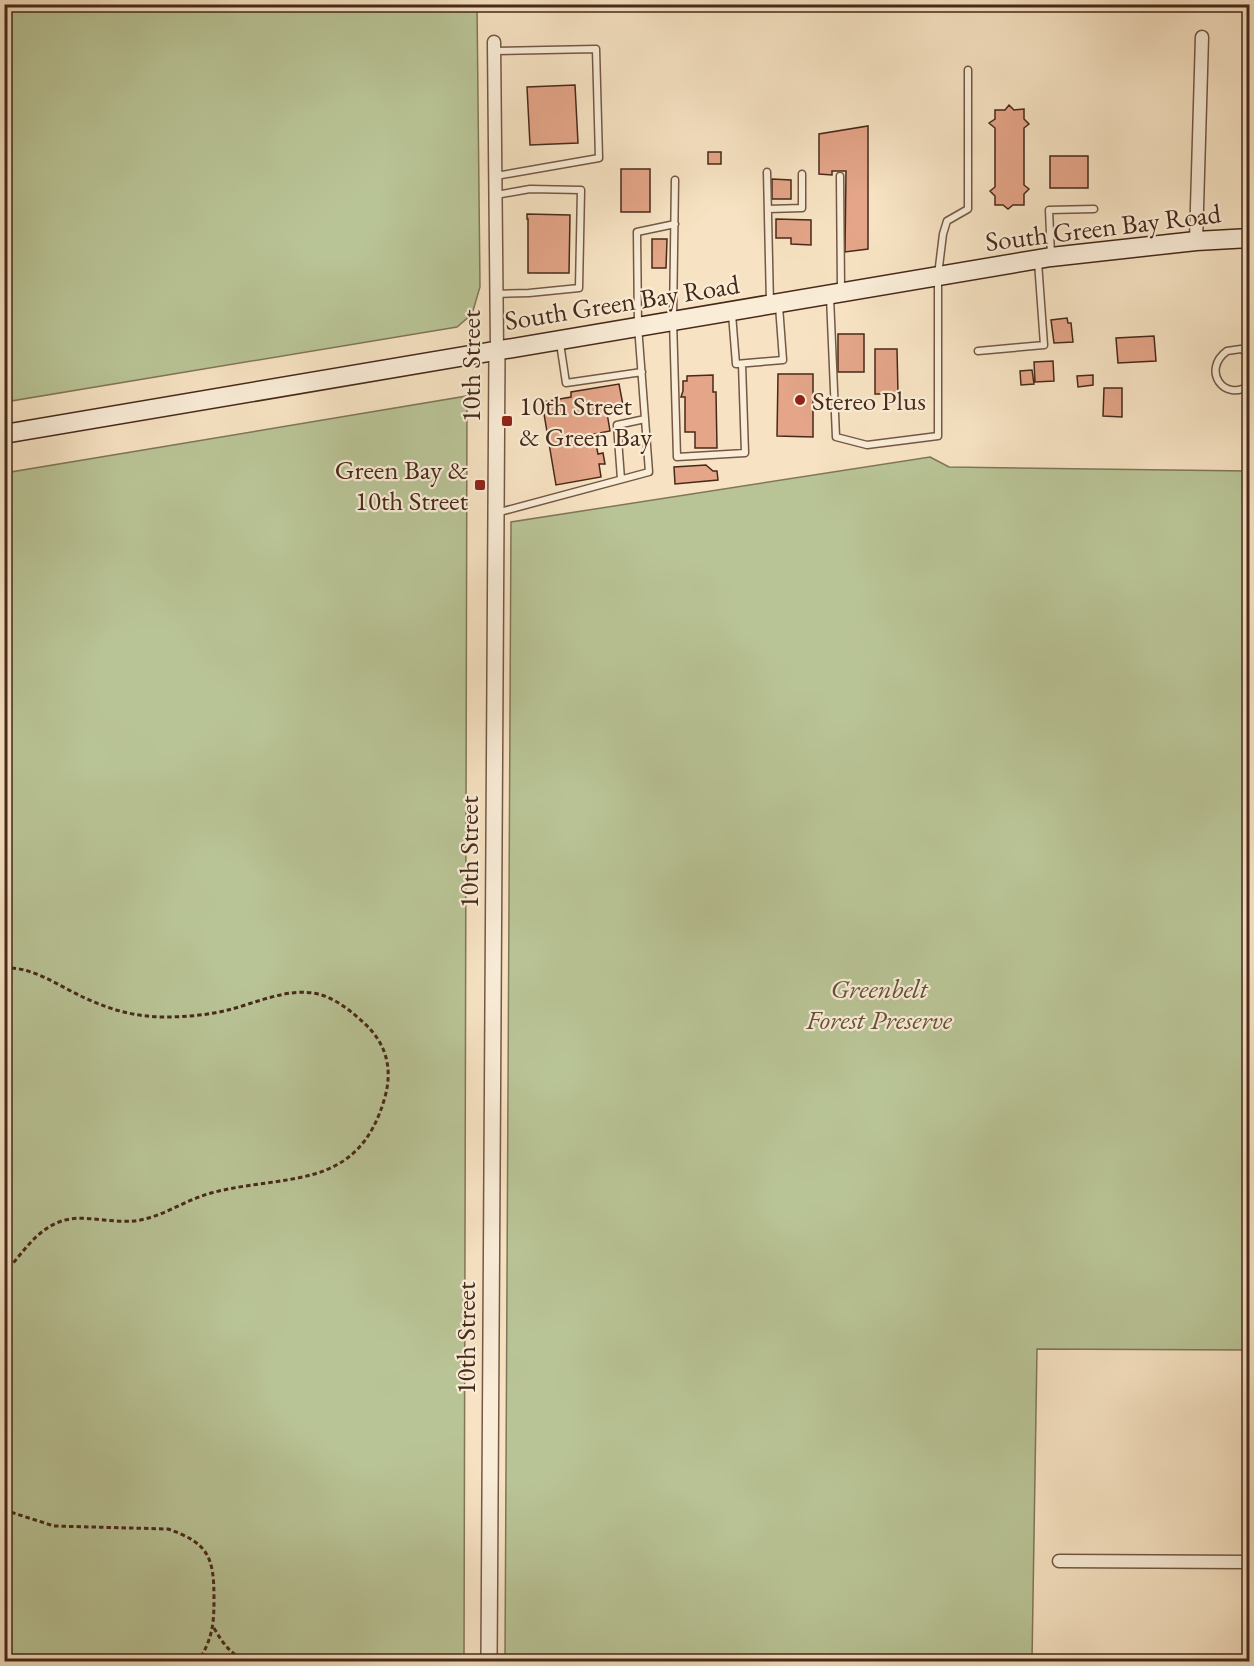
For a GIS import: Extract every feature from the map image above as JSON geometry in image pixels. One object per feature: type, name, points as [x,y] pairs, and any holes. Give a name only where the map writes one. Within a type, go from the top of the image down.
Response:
[{"type":"main road","name":"South Green Bay Road","points":[[4,434],[1045,258],[1196,241],[1250,238]]},
{"type":"street","points":[[1196,241],[1202,37]]},
{"type":"street","name":"10th Street","points":[[489,1662],[496,513],[494,47]]},
{"type":"street","points":[[1059,1561],[1250,1562]]},
{"type":"lane","points":[[494,47],[596,50],[599,158],[496,176]]},
{"type":"lane","points":[[840,176],[835,293],[836,437],[867,445],[938,436],[938,275],[943,234],[947,221],[968,209],[968,70]]},
{"type":"lane","points":[[732,311],[736,364],[783,360],[774,303],[767,172]]},
{"type":"lane","points":[[768,209],[802,208],[802,174]]},
{"type":"lane","points":[[675,180],[673,320],[677,457],[745,453],[742,364]]},
{"type":"lane","points":[[495,294],[579,288],[581,190],[530,189],[496,195]]},
{"type":"lane","points":[[978,351],[1044,345],[1045,258],[1049,210],[1094,210]]},
{"type":"lane","points":[[496,513],[649,472],[638,326],[638,232],[675,224]]},
{"type":"lane","points":[[559,339],[566,383],[642,372]]},
{"type":"lane","points":[[1249,352],[1234,349],[1227,351],[1216,361],[1215,368],[1219,382],[1224,387],[1237,391],[1250,385]]},
{"type":"lane","points":[[621,479],[617,425],[645,419]]},
{"type":"path","points":[[4,968],[27,970],[107,1008],[141,1016],[205,1014],[291,993],[318,993],[348,1009],[379,1038],[389,1069],[388,1088],[381,1110],[359,1148],[342,1162],[318,1174],[299,1179],[230,1188],[196,1197],[137,1221],[70,1219],[55,1224],[29,1243],[4,1274]]},
{"type":"path","points":[[4,1510],[54,1526],[168,1529],[195,1542],[210,1560],[214,1571],[214,1628],[209,1643],[198,1662]]},
{"type":"path","points":[[214,1628],[225,1646],[247,1662]]},
{"type":"green space","points":[[5,4],[477,5],[480,287],[472,314],[457,327],[5,402]]},
{"type":"green space","points":[[467,396],[464,1661],[5,1661],[5,473]]},
{"type":"green space","name":"Greenbelt Forest Preserve","points":[[930,457],[949,467],[1249,471],[1249,1350],[1037,1349],[1032,1661],[505,1661],[511,522]]},
{"type":"building","points":[[575,85],[578,143],[530,145],[527,87]]},
{"type":"building","points":[[1009,105],[1014,110],[1024,109],[1024,119],[1029,124],[1024,128],[1024,185],[1029,189],[1024,194],[1024,205],[1013,205],[1008,209],[1003,205],[995,205],[995,196],[990,191],[995,187],[995,128],[989,123],[995,119],[995,110],[1005,110]]},
{"type":"building","points":[[868,126],[868,249],[845,252],[846,171],[832,171],[832,175],[819,174],[819,134]]},
{"type":"building","points":[[708,152],[721,152],[721,164],[708,164]]},
{"type":"building","points":[[1050,156],[1088,156],[1088,188],[1050,188]]},
{"type":"building","points":[[621,169],[650,169],[650,212],[621,212]]},
{"type":"building","points":[[772,179],[791,180],[791,199],[772,199]]},
{"type":"building","points":[[527,214],[570,215],[569,273],[528,273]]},
{"type":"building","points":[[776,219],[811,220],[811,245],[791,244],[791,238],[776,238]]},
{"type":"building","points":[[652,239],[667,239],[666,268],[652,268]]},
{"type":"building","points":[[1067,318],[1068,323],[1071,323],[1073,342],[1054,343],[1051,320]]},
{"type":"building","points":[[838,334],[864,334],[864,372],[838,372]]},
{"type":"building","points":[[1154,336],[1156,361],[1118,363],[1116,338]]},
{"type":"building","points":[[875,349],[897,349],[898,394],[875,394]]},
{"type":"building","points":[[1053,361],[1054,381],[1035,382],[1034,362]]},
{"type":"building","points":[[1032,370],[1034,384],[1021,385],[1020,371]]},
{"type":"building","points":[[778,374],[813,374],[813,437],[777,436]]},
{"type":"building","points":[[713,375],[713,392],[716,392],[717,448],[695,448],[695,432],[685,432],[685,397],[681,397],[683,381],[687,381],[687,376]]},
{"type":"building","points":[[1093,375],[1093,385],[1078,387],[1077,376]]},
{"type":"building","points":[[619,384],[623,405],[606,407],[610,431],[594,434],[598,454],[603,453],[605,464],[599,464],[601,477],[556,485],[542,402],[571,397],[571,392]]},
{"type":"building","points":[[1104,388],[1122,388],[1122,417],[1103,416]]},
{"type":"building","points":[[706,465],[713,471],[717,471],[718,480],[675,484],[674,467]]},
{"type":"place","name":"Stereo Plus","points":[[800,400]]},
{"type":"place","name":"10th Street & Green Bay","points":[[507,421]]},
{"type":"place","name":"Green Bay & 10th Street","points":[[480,485]]}]
